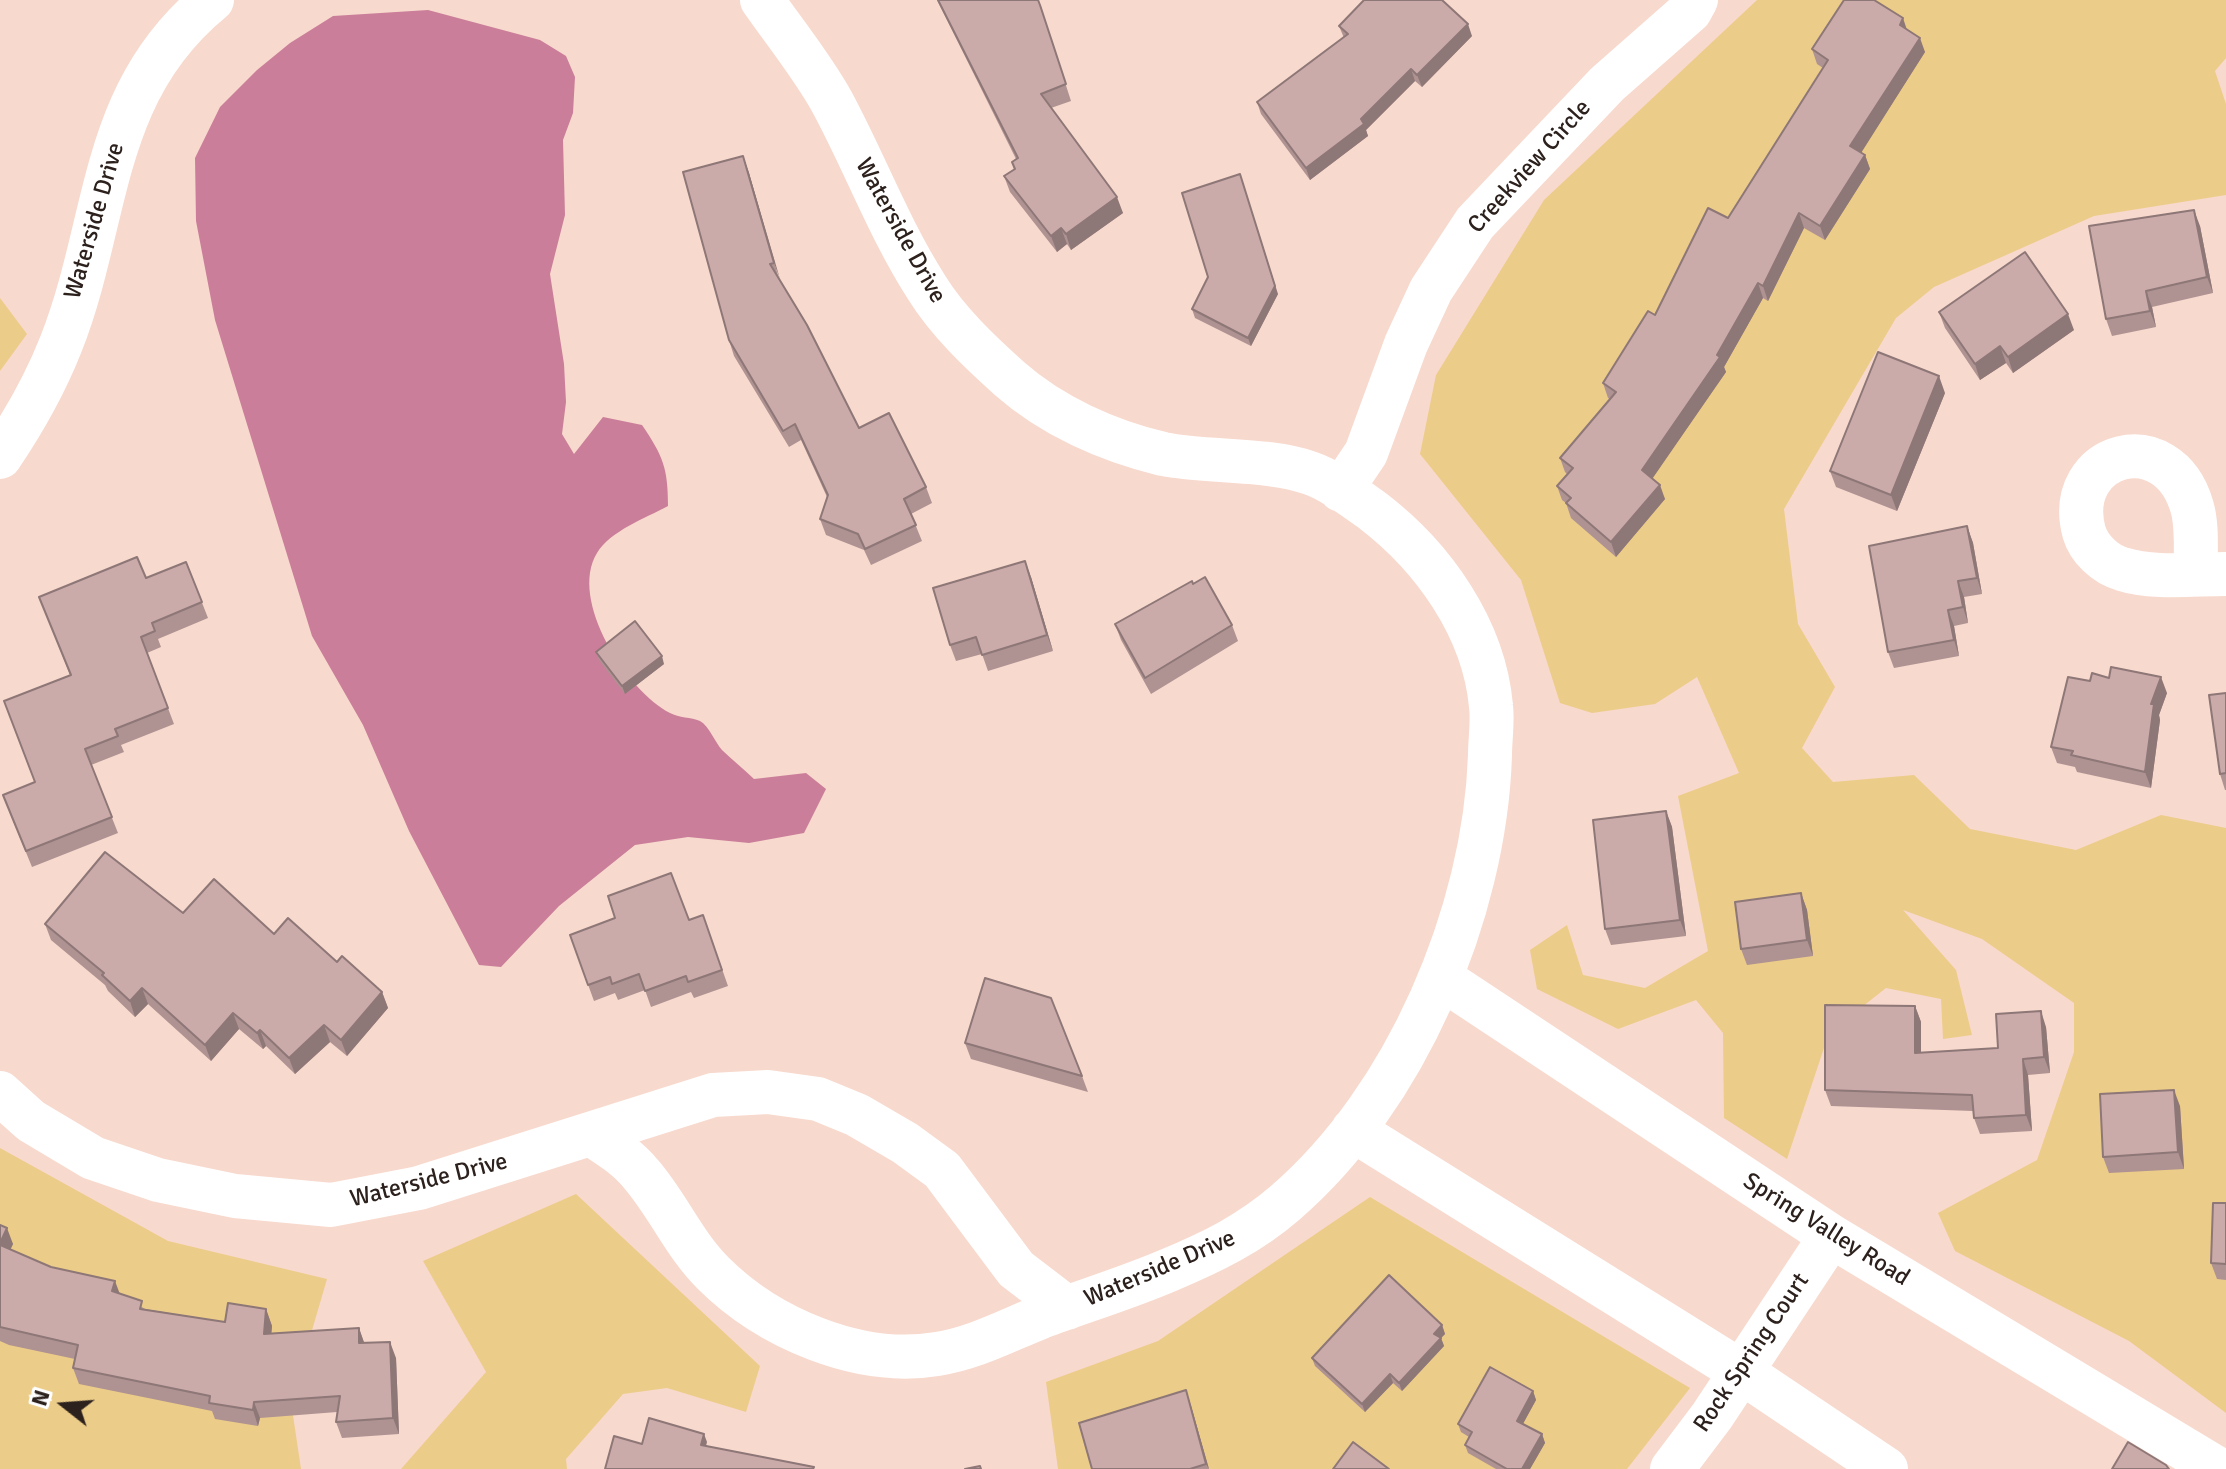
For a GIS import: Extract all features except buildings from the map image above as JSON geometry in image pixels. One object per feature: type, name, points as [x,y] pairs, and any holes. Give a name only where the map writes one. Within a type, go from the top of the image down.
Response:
[{"type":"street","name":"Waterside Drive","points":[[0,457],[61,344],[123,123],[153,62],[188,19],[212,0]]},
{"type":"street","name":"Waterside Drive","points":[[594,1136],[626,1159],[647,1180],[700,1260],[728,1288],[756,1309],[829,1342],[877,1356],[934,1355],[990,1341],[1227,1246],[1288,1201],[1353,1130],[1402,1055],[1441,978],[1472,885],[1489,799],[1491,706],[1478,649],[1446,587],[1424,557],[1373,512],[1310,473],[1163,454],[1053,413],[1014,382],[969,340],[928,291],[871,186],[830,99],[762,0]]},
{"type":"street","name":"Creekview Circle","points":[[1341,490],[1366,453],[1406,344],[1431,290],[1475,223],[1607,84],[1690,11],[1696,0]]},
{"type":"street","name":"Spring Valley Road","points":[[1441,978],[1831,1236],[2218,1469]]},
{"type":"street","name":"Waterside Drive","points":[[0,1093],[31,1121],[93,1158],[158,1180],[235,1196],[331,1205],[419,1188],[594,1136],[713,1095],[768,1092],[818,1099],[857,1115],[942,1170],[1016,1269],[1067,1308]]},
{"type":"street","points":[[1353,1130],[1740,1371],[1886,1469]]},
{"type":"street","name":"Rock Spring Court","points":[[1672,1469],[1712,1416],[1831,1236]]},
{"type":"shaded area","points":[[1757,0],[2226,0],[2226,58],[2215,71],[2226,104],[2226,195],[2094,216],[1934,287],[1896,318],[1784,509],[1798,624],[1835,687],[1802,748],[1833,782],[1914,775],[1970,829],[2076,850],[2161,815],[2226,828],[2226,1413],[2129,1341],[1955,1251],[1938,1213],[2037,1160],[2074,1052],[2074,1003],[1982,939],[1903,910],[1956,970],[1972,1035],[1943,1039],[1941,999],[1886,988],[1829,1033],[1787,1159],[1724,1118],[1723,1033],[1696,1000],[1618,1029],[1537,989],[1530,950],[1567,925],[1583,975],[1645,988],[1708,951],[1678,796],[1739,773],[1697,677],[1655,704],[1592,713],[1560,703],[1521,580],[1420,454],[1436,375],[1544,200]]},
{"type":"shaded area","points":[[428,10],[540,40],[566,56],[575,77],[573,113],[563,140],[565,215],[550,274],[564,364],[566,402],[562,434],[574,454],[603,417],[642,425],[663,463],[668,493],[668,506],[619,532],[597,553],[590,572],[590,595],[606,642],[620,665],[653,702],[674,715],[703,723],[722,750],[754,779],[806,773],[826,789],[804,833],[749,843],[688,837],[635,845],[559,906],[501,967],[479,965],[409,831],[363,725],[312,636],[215,320],[196,221],[195,158],[220,107],[257,70],[290,43],[333,16]]},
{"type":"shaded area","points":[[0,298],[27,334],[0,371]]},
{"type":"shaded area","points":[[0,1148],[168,1241],[327,1279],[291,1402],[301,1469],[0,1469]]},
{"type":"shaded area","points":[[576,1194],[760,1366],[746,1412],[667,1388],[623,1394],[566,1459],[567,1469],[401,1469],[486,1372],[423,1261]]},
{"type":"shaded area","points":[[1370,1197],[1690,1388],[1627,1469],[1058,1469],[1046,1382],[1158,1341]]}]
